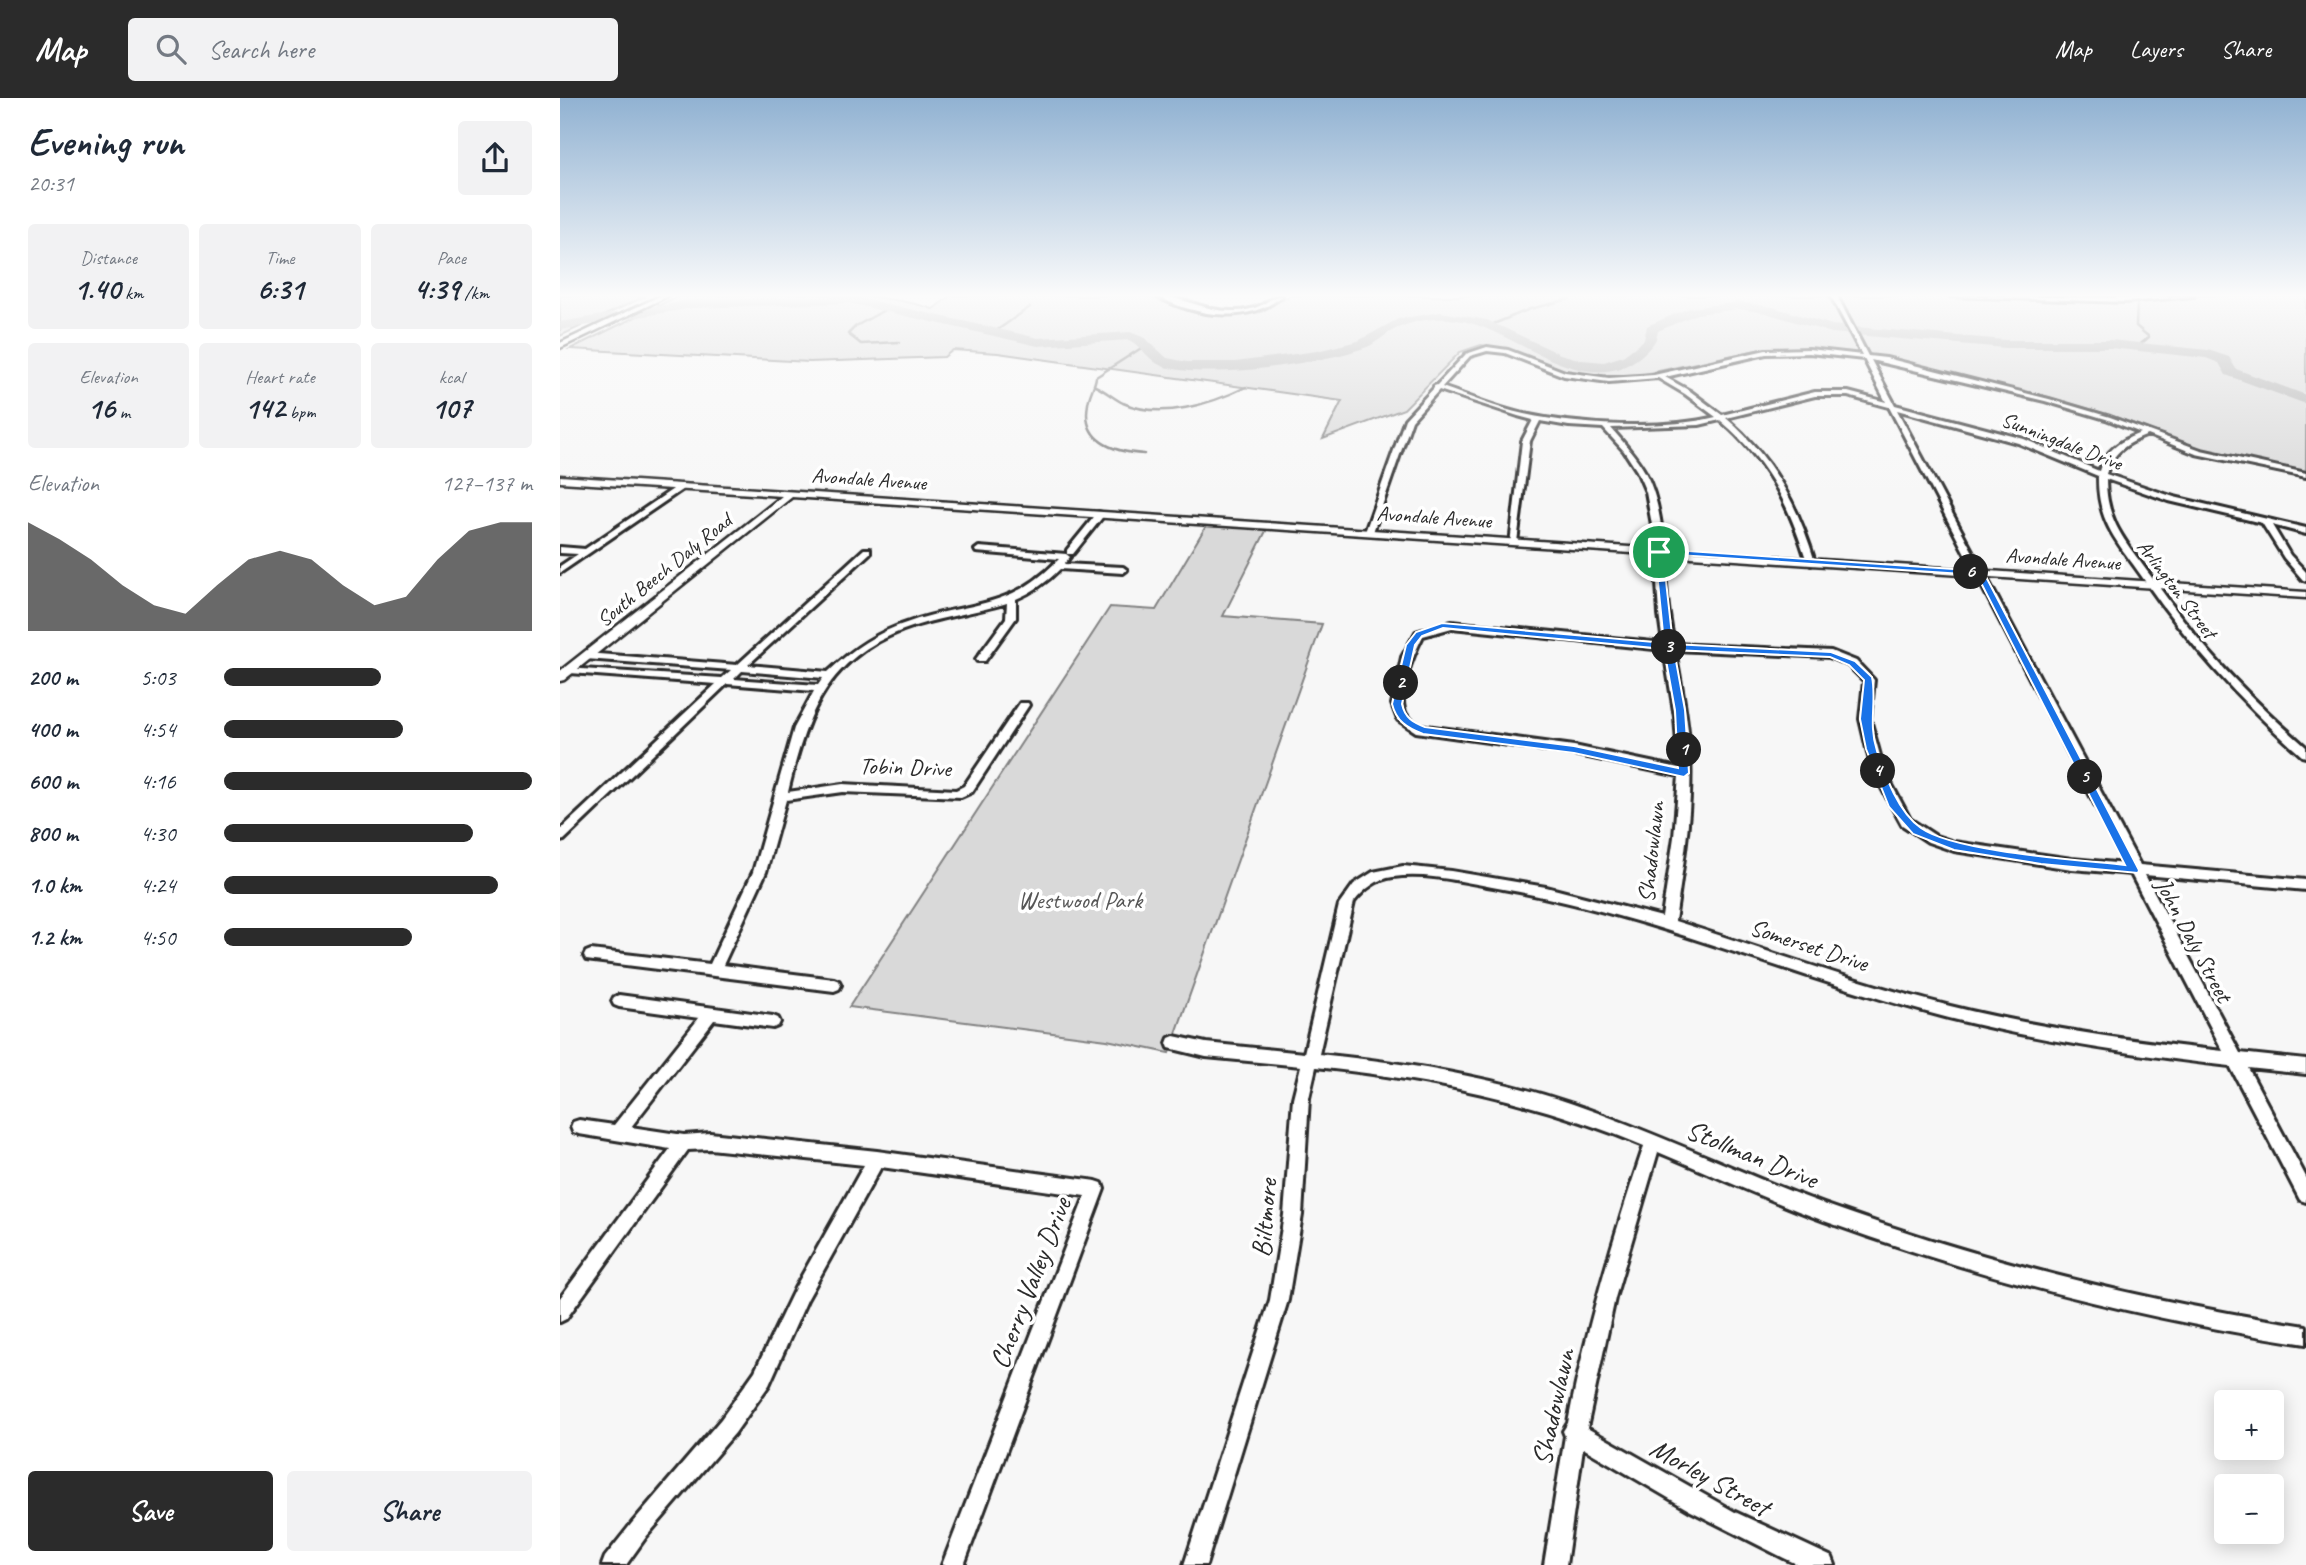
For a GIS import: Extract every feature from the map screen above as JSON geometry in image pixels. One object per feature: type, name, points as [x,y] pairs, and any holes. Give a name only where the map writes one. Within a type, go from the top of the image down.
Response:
[{"type":"street","points":[[1369,532],[1405,426],[1436,387],[1459,364]]},
{"type":"street","points":[[1537,364],[1582,378],[1620,380],[1659,376],[1707,364]]},
{"type":"street","name":"John Daly Street","points":[[1869,364],[2306,1194]]},
{"type":"street","points":[[1897,364],[2047,400],[2199,452],[2306,475]]},
{"type":"street","points":[[1659,376],[1722,418],[1754,448],[1779,480],[1796,513],[1811,562]]},
{"type":"street","name":"Sunningdale Drive","points":[[1436,387],[1489,407],[1538,419],[1606,427],[1669,426],[1722,418],[1824,393],[1848,394],[2038,447],[2101,474],[2172,499],[2306,531]]},
{"type":"street","points":[[1513,542],[1526,441],[1538,419]]},
{"type":"street","name":"Shadowlawn","points":[[1606,427],[1630,452],[1647,481],[1656,509],[1669,647],[1680,710],[1684,773],[1668,922]]},
{"type":"street","points":[[2101,474],[2105,461],[2118,446],[2148,433]]},
{"type":"street","name":"Arlington Street","points":[[2101,474],[2102,493],[2114,531],[2233,686],[2306,753]]},
{"type":"street","name":"Avondale Avenue","points":[[560,479],[2306,595]]},
{"type":"street","points":[[560,570],[682,487]]},
{"type":"street","name":"South Beech Daly Road","points":[[560,677],[792,494]]},
{"type":"street","points":[[1070,552],[1101,514]]},
{"type":"street","points":[[2265,522],[2287,556],[2306,578]]},
{"type":"street","points":[[560,550],[586,552]]},
{"type":"street","points":[[714,970],[764,862],[796,731],[820,688],[856,652],[889,632],[925,619],[1012,600],[1036,587],[1066,557],[979,550]]},
{"type":"street","points":[[560,837],[738,668],[867,551]]},
{"type":"street","points":[[1059,566],[1123,570]]},
{"type":"street","points":[[981,659],[1011,618],[1012,600]]},
{"type":"street","points":[[1684,773],[1574,750],[1423,730],[1402,718],[1397,704],[1411,645],[1419,634],[1435,627],[1464,626],[1669,647],[1831,654],[1852,663],[1869,680],[1865,719],[1878,770],[1895,807],[1917,832],[1941,842],[1977,850],[2133,870],[2306,886]]},
{"type":"street","points":[[586,656],[831,676]]},
{"type":"street","points":[[570,670],[820,688]]},
{"type":"street","name":"Tobin Drive","points":[[781,797],[843,788],[957,794],[968,789],[1024,705]]},
{"type":"street","name":"Somerset Drive","points":[[1372,878],[1400,872],[1501,883],[1584,900],[1668,922],[1839,981],[1950,1012],[2083,1040],[2306,1067]]},
{"type":"street","name":"Biltmore","points":[[1195,1565],[1271,1334],[1282,1291],[1293,1215],[1296,1133],[1308,1060],[1346,905],[1356,890],[1372,878]]},
{"type":"street","points":[[592,956],[834,985]]},
{"type":"street","points":[[619,1001],[773,1022]]},
{"type":"street","points":[[617,1133],[710,1015]]},
{"type":"street","name":"Stollman Drive","points":[[1174,1043],[1206,1050],[1401,1070],[1494,1088],[1571,1110],[1821,1212],[1993,1268],[2180,1314],[2306,1335]]},
{"type":"street","name":"Cherry Valley Drive","points":[[579,1127],[684,1143],[710,1141],[877,1158],[1096,1189],[953,1565]]},
{"type":"street","name":"Shadowlawn","points":[[1555,1565],[1573,1430],[1615,1263],[1653,1142]]},
{"type":"street","points":[[560,1313],[684,1143]]},
{"type":"street","points":[[613,1565],[639,1530],[728,1426],[762,1378],[801,1294],[877,1158]]},
{"type":"street","name":"Morley Street","points":[[1573,1430],[1695,1504],[1771,1543],[1824,1565]]},
{"type":"green space","points":[[1080,364],[1448,364],[1404,409],[1323,439],[1342,401]]},
{"type":"green space","points":[[1547,364],[1689,364],[1635,376],[1575,374]]},
{"type":"green space","points":[[1907,364],[2306,364],[2306,472],[2204,450],[2113,416],[2048,397]]},
{"type":"green space","name":"Westwood Park","points":[[1206,526],[1267,529],[1223,616],[1322,624],[1169,1053],[1107,1040],[849,1007],[1110,607],[1156,610]]},
{"type":"waterway","points":[[1116,364],[1096,377],[1089,400],[1089,427],[1094,436],[1111,447],[1144,454]]},
{"type":"waterway","points":[[1177,364],[1210,367],[1250,364]]},
{"type":"waterway","points":[[1586,364],[1610,364]]},
{"type":"waterway","points":[[2227,364],[2231,372],[2306,400]]},
{"type":"waterway","points":[[1095,386],[1123,403],[1153,410],[1186,408],[1246,387]]},
{"type":"route","points":[[1659,552],[1667,638],[1669,647],[1680,710],[1684,773],[1574,750],[1423,730],[1408,724],[1399,714],[1397,704],[1411,645],[1419,634],[1442,626],[1514,630],[1669,647],[1831,654],[1852,663],[1865,673],[1869,680],[1865,719],[1871,749],[1895,807],[1917,832],[1954,846],[2041,860],[2133,870],[1980,573],[1659,552]]}]
